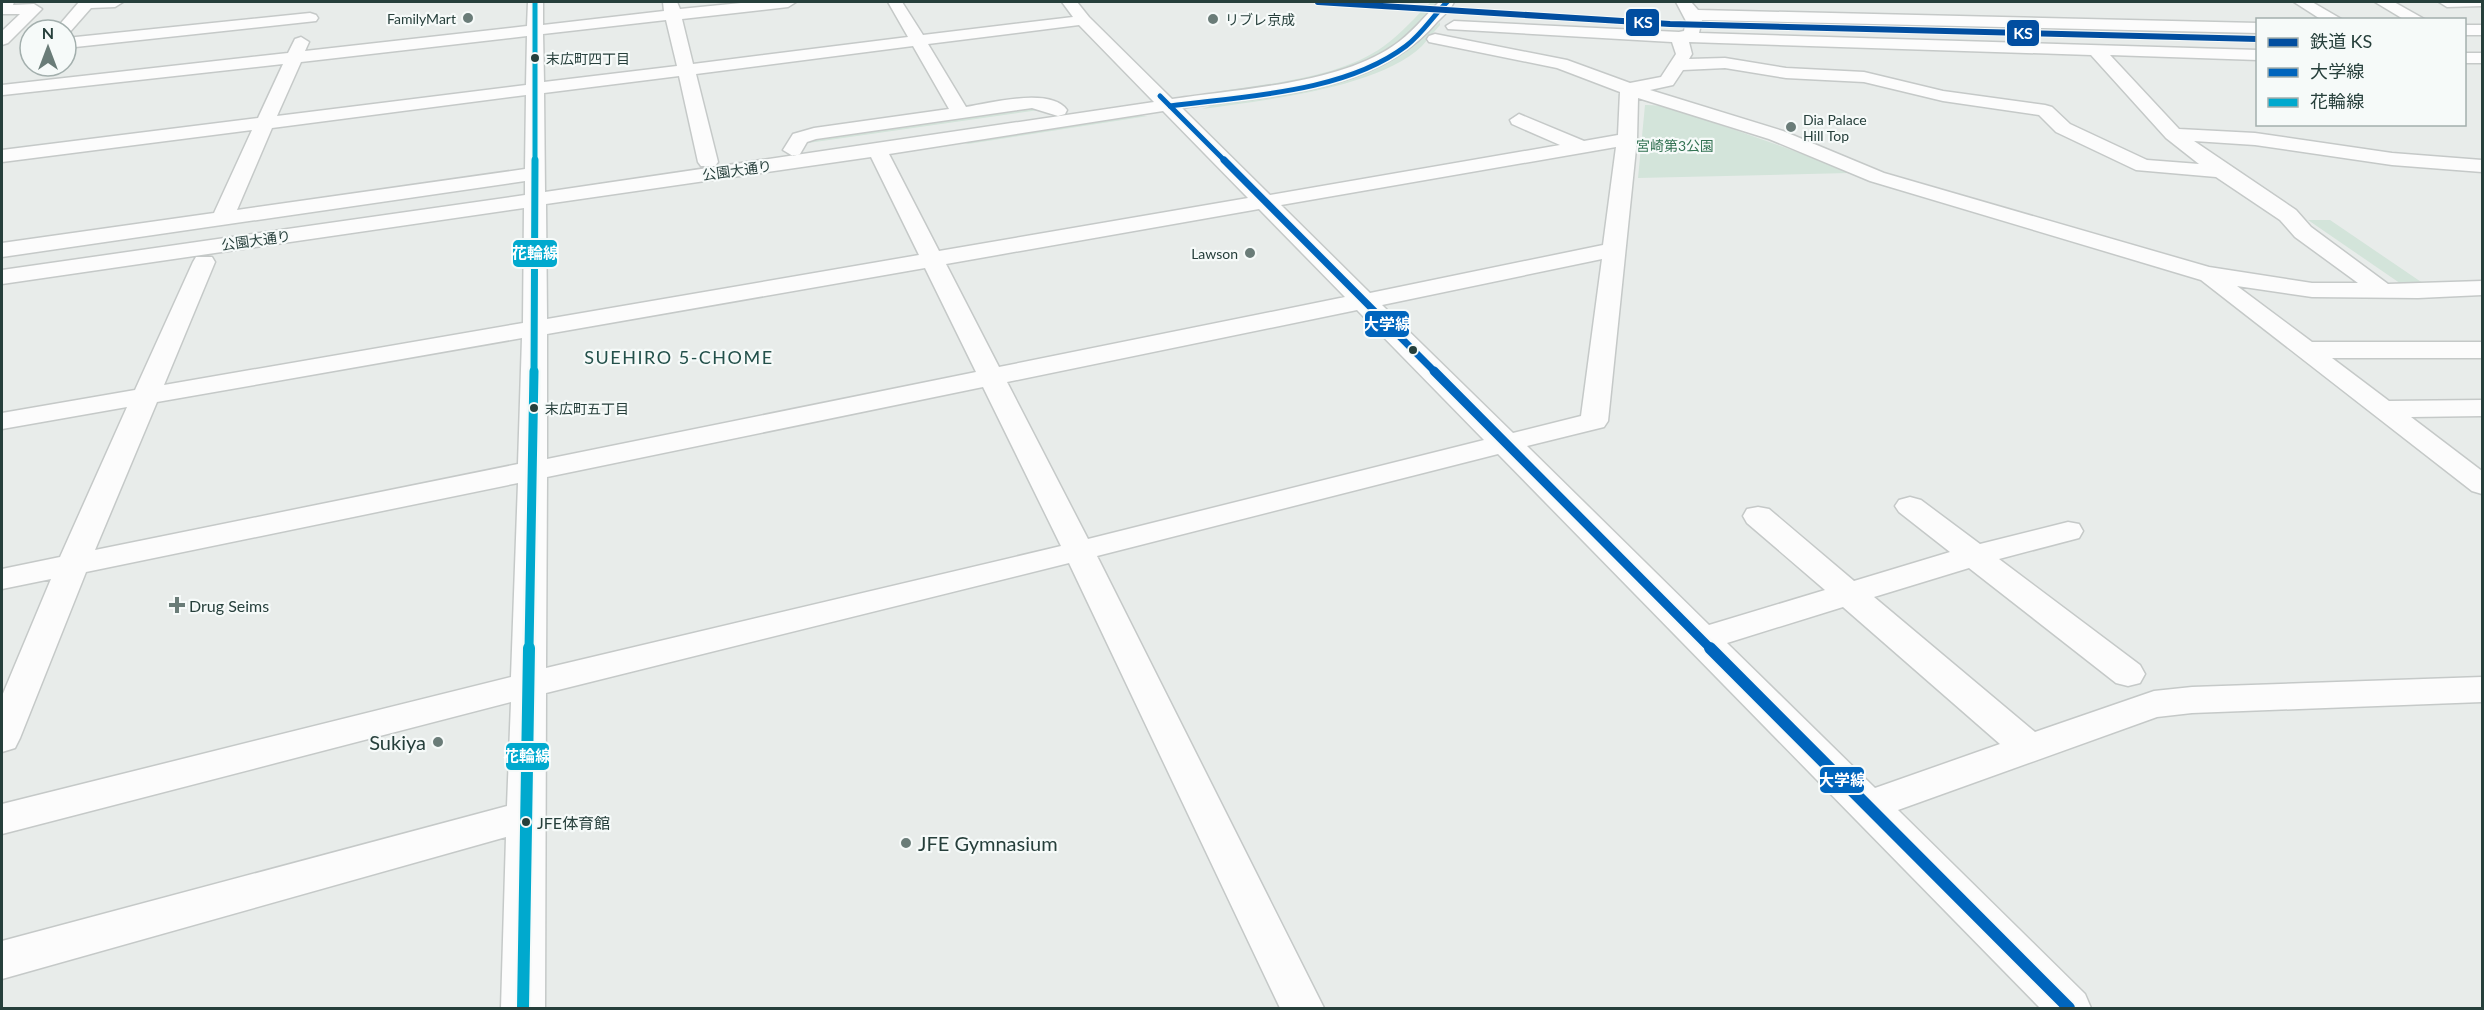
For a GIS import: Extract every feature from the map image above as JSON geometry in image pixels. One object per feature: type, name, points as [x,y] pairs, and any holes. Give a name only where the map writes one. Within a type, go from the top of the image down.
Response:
[{"type":"street","points":[[73,18],[86,3],[115,2]]},
{"type":"street","points":[[523,1008],[536,330],[535,2]]},
{"type":"street","points":[[2,91],[535,30],[671,8],[788,2]]},
{"type":"street","points":[[895,2],[961,113]]},
{"type":"street","points":[[1070,2],[1083,21],[2069,1008]]},
{"type":"street","points":[[1679,37],[1690,34],[1695,26],[1694,15],[1684,2]]},
{"type":"street","points":[[1851,2],[1867,20]]},
{"type":"street","points":[[2302,2],[2331,18]]},
{"type":"street","points":[[2383,2],[2414,18]]},
{"type":"street","points":[[2447,2],[2482,2]]},
{"type":"street","points":[[2084,7],[2108,25]]},
{"type":"street","points":[[671,8],[708,162]]},
{"type":"street","points":[[78,41],[314,10],[226,210],[225,218]]},
{"type":"street","points":[[2,40],[21,22],[3,11]]},
{"type":"street","points":[[1694,15],[2256,27]]},
{"type":"street","points":[[1170,106],[1281,100],[1344,86],[1395,67],[1418,54],[1441,20]]},
{"type":"street","points":[[1441,20],[1679,37],[2256,54]]},
{"type":"street","points":[[1441,20],[1629,89],[1776,135],[1877,177],[2206,273],[2312,290],[2482,288]]},
{"type":"street","name":"公園大通り","points":[[2,266],[534,193],[878,150],[1296,85],[1358,70],[1404,47],[1441,20]]},
{"type":"street","points":[[2,156],[1083,21]]},
{"type":"street","points":[[2466,30],[2482,30]]},
{"type":"street","points":[[1629,89],[1667,81],[1684,54],[1679,37]]},
{"type":"street","name":"公園大通り","points":[[2,277],[534,193],[708,162],[1058,110],[1170,106],[1308,71],[1359,54],[1381,40]]},
{"type":"street","points":[[2097,51],[2173,134],[2222,171],[2288,215],[2303,232],[2382,290]]},
{"type":"street","points":[[2466,58],[2482,58]]},
{"type":"street","points":[[1679,65],[1725,63],[1786,73],[1864,77],[1943,96],[2015,105],[2045,111],[2063,128],[2143,166],[2222,171]]},
{"type":"street","points":[[2,91],[18,75]]},
{"type":"street","points":[[2,819],[529,685],[1079,551],[1594,421],[1627,139],[1629,89]]},
{"type":"street","points":[[793,150],[796,141],[806,136],[1038,103],[1050,105],[1058,110]]},
{"type":"street","points":[[1519,120],[1582,147]]},
{"type":"street","points":[[2173,134],[2255,139],[2392,159],[2482,166]]},
{"type":"street","points":[[2,421],[1627,139]]},
{"type":"street","points":[[878,150],[990,378],[1079,551],[1302,1008]]},
{"type":"street","points":[[2,250],[225,218],[534,193]]},
{"type":"street","points":[[2,293],[204,262],[534,193]]},
{"type":"street","points":[[2,579],[1365,303],[1614,250]]},
{"type":"street","points":[[2,738],[73,564],[204,262]]},
{"type":"street","points":[[2206,273],[2482,485]]},
{"type":"street","points":[[2307,350],[2482,350]]},
{"type":"street","points":[[2383,409],[2482,408]]},
{"type":"street","points":[[1910,506],[2128,674]]},
{"type":"street","points":[[1758,516],[2029,748]]},
{"type":"street","points":[[1701,639],[1973,556],[2068,531]]},
{"type":"street","points":[[1866,806],[2154,704],[2192,700],[2482,690]]},
{"type":"street","points":[[2,960],[527,816]]},
{"type":"green space","points":[[1431,2],[1440,2],[1403,39],[1372,58],[1304,79],[1256,88],[1214,92],[1302,78],[1346,66],[1384,46]]},
{"type":"green space","points":[[1440,22],[1422,46],[1402,61],[1377,73],[1318,90],[1202,109],[1216,104],[1353,76],[1406,52]]},
{"type":"green space","name":"宮崎第3公園","points":[[1645,105],[1663,106],[1682,111],[1849,173],[1638,178]]},
{"type":"green space","points":[[1028,107],[1039,110],[808,143],[816,137]]},
{"type":"green space","points":[[1128,116],[1148,116],[968,144],[959,141]]},
{"type":"green space","points":[[2308,220],[2330,220],[2430,288],[2407,288]]},
{"type":"rail line","name":"KS","points":[[1318,2],[1670,24],[2256,39]]},
{"type":"transit line","name":"花輪線","points":[[523,1008],[535,330],[535,2]]},
{"type":"transit line","name":"大学線","points":[[1170,106],[1258,95],[1317,84],[1372,65],[1405,46],[1447,2]]},
{"type":"transit line","name":"大学線","points":[[1160,96],[2069,1008]]},
{"type":"place","name":"FamilyMart","points":[[468,18]]},
{"type":"place","name":"リブレ京成","points":[[1213,19]]},
{"type":"place","name":"末広町四丁目","points":[[535,58]]},
{"type":"place","name":"Dia Palace Hill Top","points":[[1791,127]]},
{"type":"place","name":"Lawson","points":[[1250,253]]},
{"type":"place","name":"末広町五丁目","points":[[534,408]]},
{"type":"place","name":"Drug Seims","points":[[177,605]]},
{"type":"place","name":"Sukiya","points":[[438,742]]},
{"type":"place","name":"JFE体育館","points":[[526,822]]},
{"type":"place","name":"JFE Gymnasium","points":[[906,843]]},
{"type":"district","name":"SUEHIRO 5-CHOME","points":[[679,357]]}]
